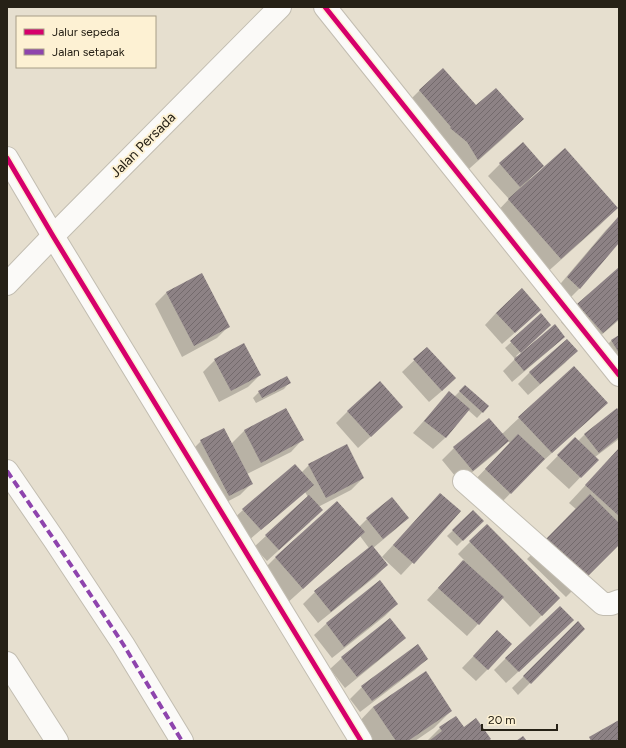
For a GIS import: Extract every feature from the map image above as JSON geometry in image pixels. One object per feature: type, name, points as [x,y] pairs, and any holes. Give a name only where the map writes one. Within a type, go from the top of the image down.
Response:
[{"type":"street","name":"Jalan Persada","points":[[7,284],[280,7]]},
{"type":"street","points":[[325,7],[619,375]]},
{"type":"street","points":[[7,158],[361,741]]},
{"type":"street","points":[[7,471],[55,540],[123,644],[182,741]]},
{"type":"street","points":[[464,481],[603,604],[611,604],[619,601]]},
{"type":"street","points":[[7,664],[57,741]]},
{"type":"building","points":[[443,68],[476,105],[496,88],[524,119],[478,160],[467,142],[450,128],[451,127],[419,90]]},
{"type":"building","points":[[523,142],[544,166],[520,187],[499,163]]},
{"type":"building","points":[[565,148],[618,208],[561,259],[508,199]]},
{"type":"building","points":[[618,217],[619,243],[580,289],[567,277]]},
{"type":"building","points":[[619,267],[619,319],[603,333],[577,304]]},
{"type":"building","points":[[202,273],[230,327],[194,346],[166,292]]},
{"type":"building","points":[[522,288],[541,310],[515,333],[496,313]]},
{"type":"building","points":[[541,313],[551,325],[521,353],[510,341]]},
{"type":"building","points":[[555,324],[565,337],[524,371],[514,359]]},
{"type":"building","points":[[619,335],[619,353],[611,340]]},
{"type":"building","points":[[567,339],[578,351],[540,384],[529,372]]},
{"type":"building","points":[[244,343],[261,375],[231,391],[214,359]]},
{"type":"building","points":[[427,347],[456,378],[442,391],[413,359]]},
{"type":"building","points":[[574,366],[608,403],[552,453],[518,417]]},
{"type":"building","points":[[287,376],[291,383],[262,398],[258,391]]},
{"type":"building","points":[[380,381],[403,407],[371,437],[347,411]]},
{"type":"building","points":[[465,385],[489,406],[483,413],[459,391]]},
{"type":"building","points":[[449,391],[470,409],[446,438],[424,421]]},
{"type":"building","points":[[286,408],[304,440],[261,463],[244,430]]},
{"type":"building","points":[[617,408],[619,411],[619,437],[599,453],[584,434]]},
{"type":"building","points":[[489,418],[509,441],[473,471],[453,447]]},
{"type":"building","points":[[224,428],[253,484],[229,496],[200,440]]},
{"type":"building","points":[[518,434],[545,459],[511,494],[485,469]]},
{"type":"building","points":[[575,437],[599,460],[581,478],[557,455]]},
{"type":"building","points":[[347,444],[364,478],[326,498],[308,464]]},
{"type":"building","points":[[619,448],[619,516],[585,485]]},
{"type":"building","points":[[295,464],[314,485],[261,530],[242,509]]},
{"type":"building","points":[[440,493],[461,511],[414,564],[393,545]]},
{"type":"building","points":[[590,494],[619,523],[619,545],[583,581],[544,541]]},
{"type":"building","points":[[309,495],[323,510],[279,550],[265,535]]},
{"type":"building","points":[[392,497],[409,518],[383,539],[366,518]]},
{"type":"building","points":[[337,501],[365,532],[303,589],[275,557]]},
{"type":"building","points":[[473,510],[484,521],[463,541],[452,530]]},
{"type":"building","points":[[487,524],[560,598],[542,616],[469,541]]},
{"type":"building","points":[[372,545],[388,565],[331,612],[314,591]]},
{"type":"building","points":[[463,560],[504,597],[479,625],[438,588]]},
{"type":"building","points":[[380,580],[398,604],[344,647],[326,623]]},
{"type":"building","points":[[560,606],[574,620],[519,672],[505,658]]},
{"type":"building","points":[[390,618],[406,638],[357,677],[341,657]]},
{"type":"building","points":[[578,621],[585,629],[531,684],[523,676]]},
{"type":"building","points":[[497,630],[512,644],[488,670],[473,656]]},
{"type":"building","points":[[418,644],[428,659],[372,701],[361,686]]},
{"type":"building","points":[[426,671],[452,711],[408,741],[396,741],[373,707]]},
{"type":"building","points":[[456,716],[464,727],[476,718],[491,739],[488,741],[429,741],[442,731],[439,727]]},
{"type":"building","points":[[619,720],[619,741],[591,741],[589,737]]},
{"type":"building","points":[[523,736],[527,741],[516,741]]},
{"type":"marked path","points":[[7,471],[123,644],[182,741]]},
{"type":"cycle path","points":[[325,7],[619,375]]},
{"type":"cycle path","points":[[7,158],[361,741]]}]
